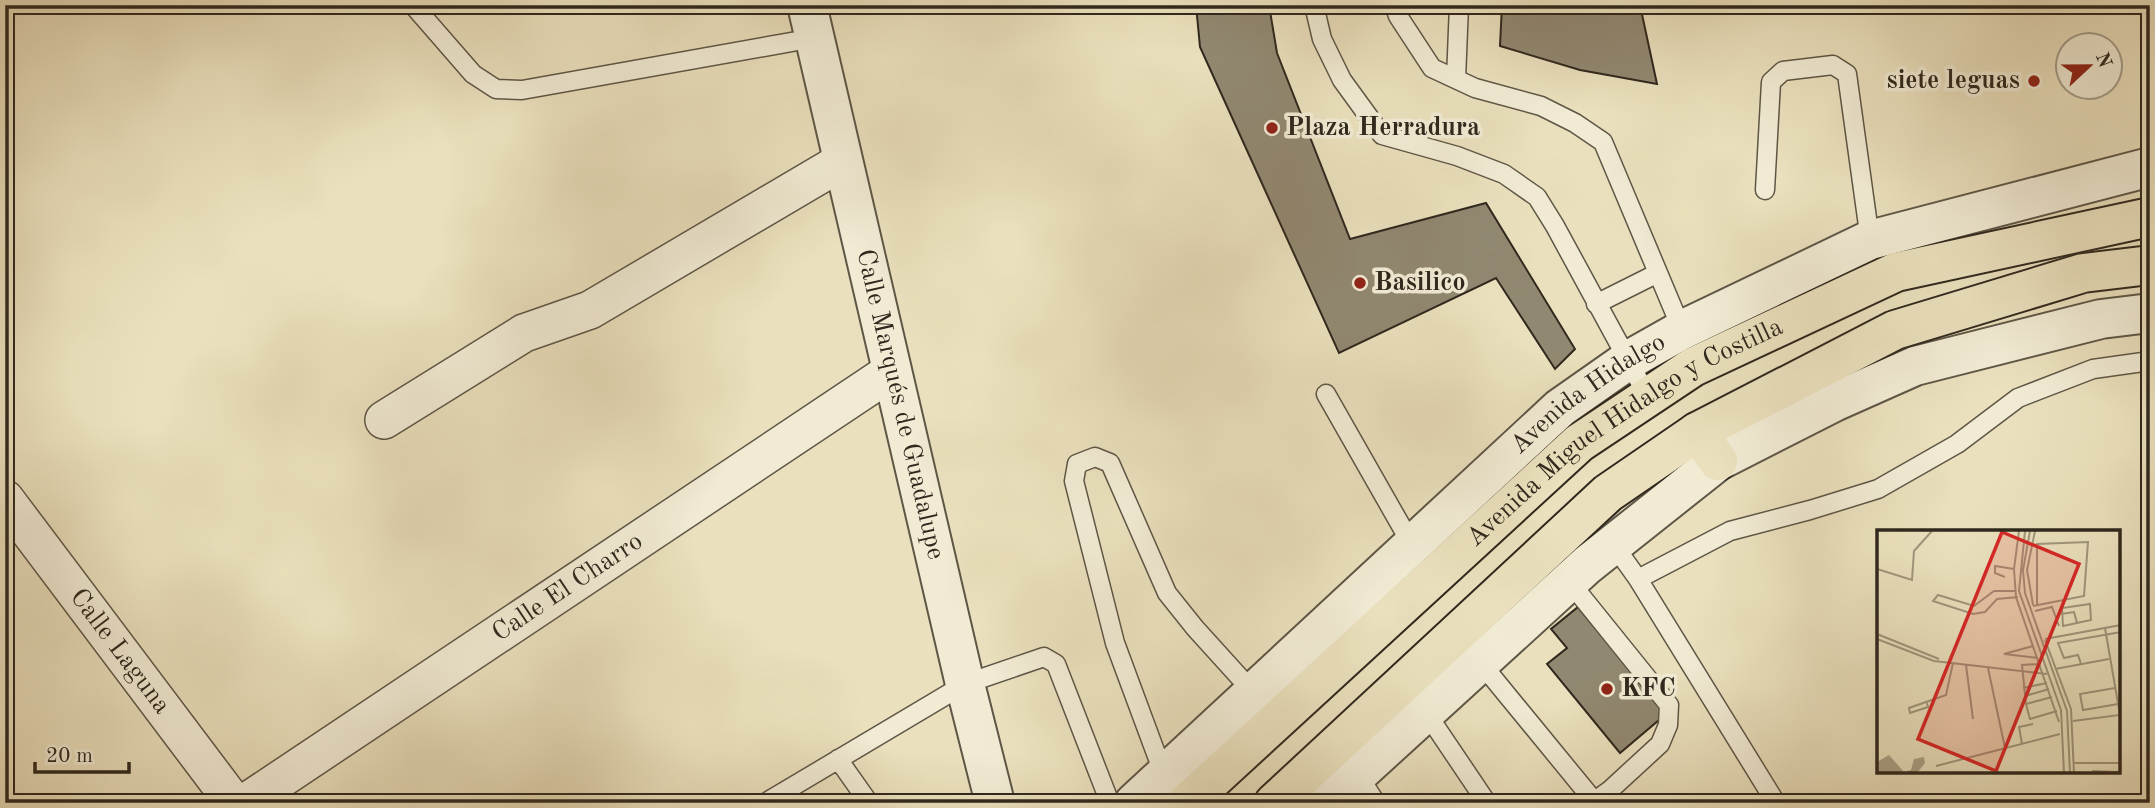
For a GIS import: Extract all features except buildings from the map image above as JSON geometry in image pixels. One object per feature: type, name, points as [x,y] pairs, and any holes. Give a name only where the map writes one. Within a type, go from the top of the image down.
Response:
[{"type":"main road","name":"Avenida Miguel Hidalgo y Costilla","points":[[1176,789],[1579,443],[1693,368],[1896,272],[2150,217]]},
{"type":"main road","name":"Avenida Miguel Hidalgo y Costilla","points":[[1274,803],[1608,493],[1707,446],[1895,330],[2083,273],[2150,265]]},
{"type":"street","name":"Calle Marqués de Guadalupe","points":[[811,22],[995,803]]},
{"type":"street","points":[[384,420],[524,333],[590,310],[843,161]]},
{"type":"street","name":"Avenida Hidalgo","points":[[1134,803],[1176,789],[1253,692],[1560,408],[1627,361],[1682,330],[1870,240],[2150,167]]},
{"type":"street","points":[[1326,803],[1366,788],[1425,711],[1613,544],[1707,446],[1834,402],[1915,366],[2101,319],[2150,313]]},
{"type":"street","name":"Calle El Charro","points":[[245,803],[892,371]]},
{"type":"street","name":"Calle Laguna","points":[[5,499],[234,803]]},
{"type":"lane","points":[[413,5],[473,74],[496,89],[522,90],[811,22]]},
{"type":"lane","points":[[1314,5],[1322,39],[1342,80],[1382,135],[1457,156],[1504,174],[1537,197],[1648,397]]},
{"type":"lane","points":[[1394,5],[1398,16],[1432,68],[1475,88],[1541,106],[1575,123],[1603,142],[1682,330]]},
{"type":"lane","points":[[1456,79],[1459,5]]},
{"type":"lane","points":[[1765,190],[1771,82],[1783,71],[1833,65],[1847,74],[1870,240]]},
{"type":"lane","points":[[1596,304],[1658,273]]},
{"type":"lane","points":[[1638,579],[1730,531],[1878,489],[1957,444],[2018,398],[2093,369],[2150,361]]},
{"type":"lane","points":[[1326,394],[1412,545]]},
{"type":"lane","points":[[1176,789],[1115,643],[1074,481],[1077,464],[1094,457],[1110,463],[1167,593],[1253,692]]},
{"type":"lane","points":[[1613,544],[1638,579],[1776,803]]},
{"type":"lane","points":[[1480,662],[1593,802],[1660,744],[1668,725],[1669,705],[1569,582]]},
{"type":"lane","points":[[773,801],[965,684],[1044,657],[1056,664],[1110,803]]},
{"type":"lane","points":[[1425,711],[1487,803]]},
{"type":"lane","points":[[838,760],[869,803]]},
{"type":"place","name":"siete leguas","points":[[2034,81]]},
{"type":"place","name":"Plaza Herradura","points":[[1272,128]]},
{"type":"place","name":"Basilico","points":[[1360,283]]},
{"type":"place","name":"KFC","points":[[1607,689]]}]
